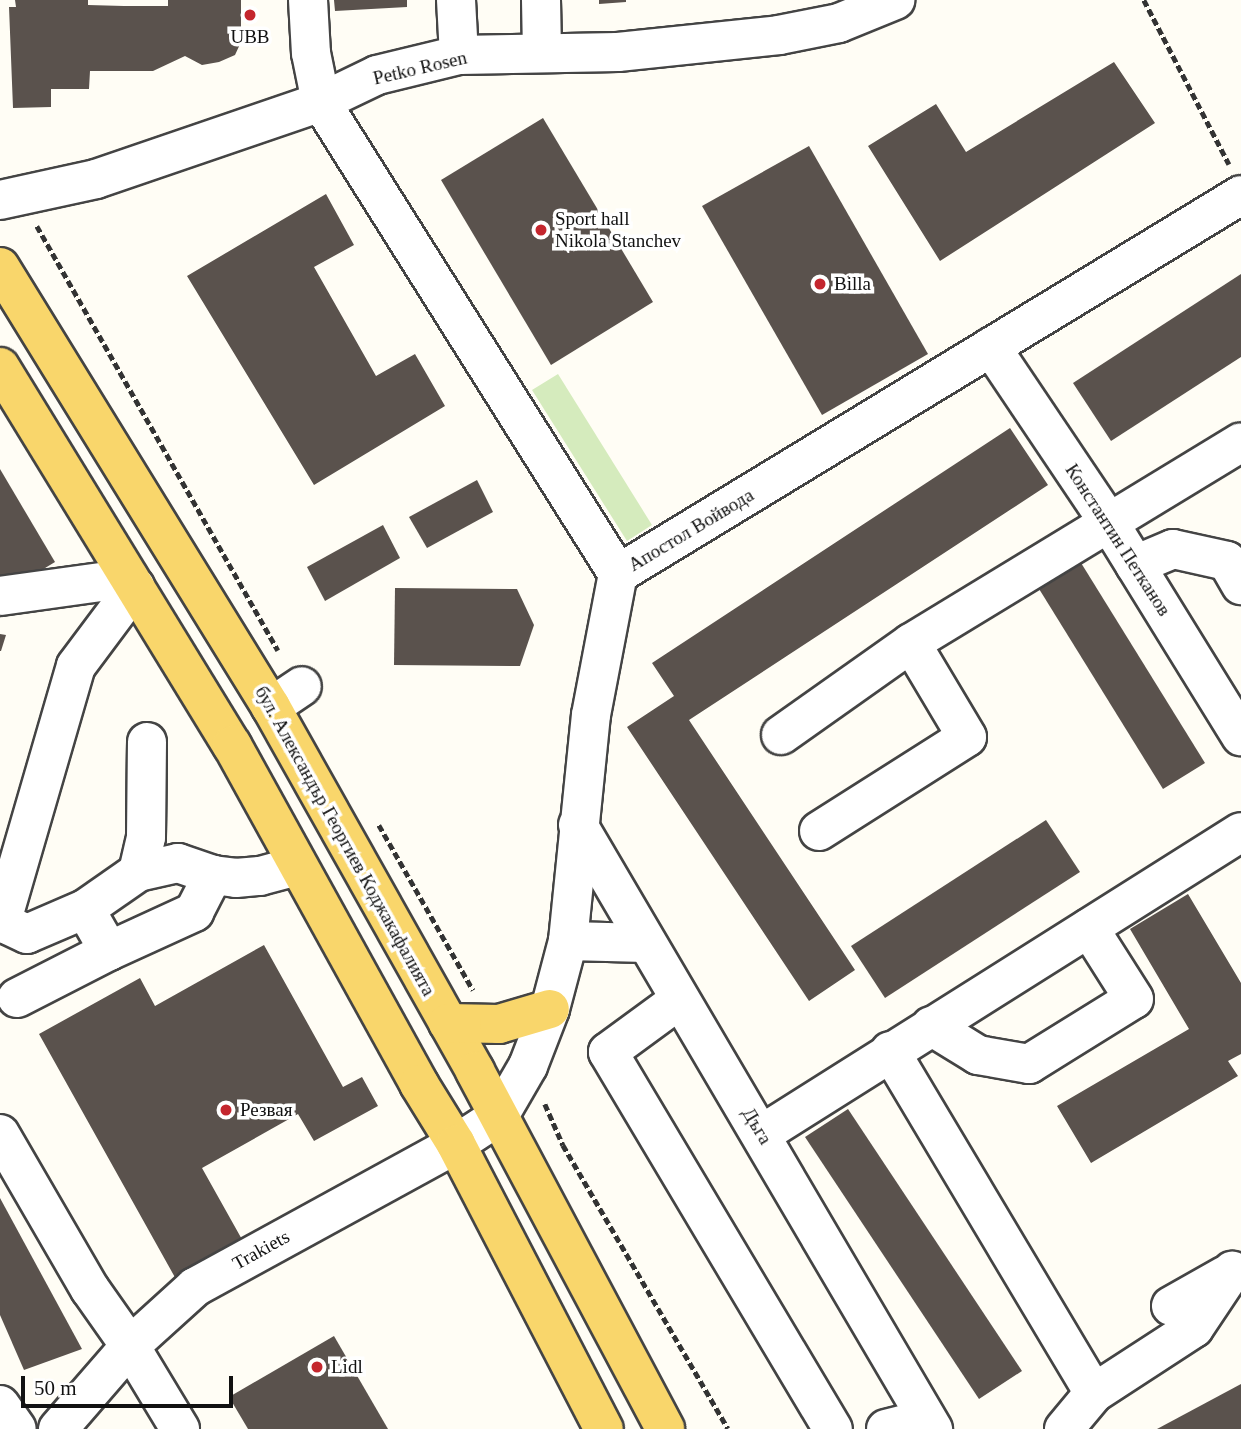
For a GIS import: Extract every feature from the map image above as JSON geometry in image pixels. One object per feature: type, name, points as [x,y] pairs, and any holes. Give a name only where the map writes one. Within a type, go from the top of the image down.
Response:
[{"type":"main road","name":"бул. Александър Георгиев Коджакафалията","points":[[0,267],[291,693],[448,1023],[665,1429]]},
{"type":"main road","points":[[0,367],[232,745],[419,1084],[456,1144],[604,1429]]},
{"type":"main road","points":[[448,1023],[499,1024],[550,1009]]},
{"type":"street","points":[[308,0],[311,53],[321,102],[618,574]]},
{"type":"street","points":[[456,0],[459,55]]},
{"type":"street","points":[[541,0],[542,53]]},
{"type":"street","name":"Petko Rosen","points":[[10,198],[96,179],[321,102],[377,75],[459,55],[618,52],[779,35],[839,23],[895,0]]},
{"type":"street","name":"Апостол Войвода","points":[[499,1116],[528,1066],[550,1009],[568,941],[591,715],[618,574],[991,347],[1238,185]]},
{"type":"street","name":"Константин Петканов","points":[[991,347],[1108,521],[1241,736]]},
{"type":"street","points":[[781,735],[911,643],[1241,442]]},
{"type":"street","points":[[1135,565],[1173,549],[1227,561],[1241,585]]},
{"type":"street","points":[[0,596],[132,582]]},
{"type":"street","points":[[132,582],[76,666],[3,917],[8,925],[27,934],[85,909],[138,872],[178,863],[213,875],[236,878],[260,876],[298,866]]},
{"type":"street","points":[[820,831],[967,737],[911,643]]},
{"type":"street","points":[[138,872],[146,838],[148,742]]},
{"type":"street","name":"Дъга","points":[[578,825],[679,1000],[762,1134],[929,1424]]},
{"type":"street","points":[[762,1134],[1241,832]]},
{"type":"street","points":[[17,998],[108,951],[194,912],[213,875]]},
{"type":"street","points":[[571,900],[608,901],[625,907]]},
{"type":"street","points":[[85,909],[108,951]]},
{"type":"street","points":[[931,1026],[978,1055],[1029,1064],[1134,999],[1089,928]]},
{"type":"street","points":[[568,941],[646,943]]},
{"type":"street","points":[[679,1000],[608,1052],[833,1429]]},
{"type":"street","points":[[890,1051],[1094,1393]]},
{"type":"street","name":"Trakiets","points":[[58,1429],[130,1346],[195,1287],[456,1144],[499,1116]]},
{"type":"street","points":[[0,1134],[90,1289],[130,1346],[180,1429]]},
{"type":"street","points":[[1064,1429],[1094,1393],[1194,1328],[1237,1269]]},
{"type":"street","points":[[1171,1306],[1237,1269]]},
{"type":"street","points":[[0,1405],[17,1429]]},
{"type":"street","points":[[886,1429],[929,1424]]},
{"type":"path","points":[[1144,0],[1238,185]]},
{"type":"path","points":[[10,198],[291,693]]},
{"type":"path","points":[[374,818],[476,995],[499,1024]]},
{"type":"path","points":[[528,1066],[563,1145],[729,1429]]},
{"type":"green space","points":[[558,374],[652,525],[627,541],[532,390]]},
{"type":"building","points":[[15,0],[88,0],[88,5],[168,6],[168,0],[241,0],[241,42],[235,55],[219,62],[202,65],[185,56],[153,71],[90,71],[89,89],[51,89],[51,107],[13,108],[9,7],[16,7]]},
{"type":"building","points":[[334,0],[407,0],[407,7],[335,11]]},
{"type":"building","points":[[599,0],[626,0],[626,2],[599,4]]},
{"type":"building","points":[[1114,62],[1155,123],[940,261],[868,146],[936,104],[966,152]]},
{"type":"building","points":[[543,118],[653,302],[551,365],[441,180]]},
{"type":"building","points":[[809,146],[928,354],[822,415],[702,206]]},
{"type":"building","points":[[326,194],[354,245],[314,267],[376,376],[415,354],[445,406],[314,485],[187,276]]},
{"type":"building","points":[[1241,274],[1241,357],[1111,441],[1073,383]]},
{"type":"building","points":[[1010,428],[1048,485],[689,720],[855,970],[809,1001],[627,727],[674,696],[652,663]]},
{"type":"building","points":[[0,469],[55,562],[22,582],[0,583]]},
{"type":"building","points":[[477,480],[493,512],[427,548],[409,517]]},
{"type":"building","points":[[383,525],[400,558],[325,601],[307,567]]},
{"type":"building","points":[[1078,558],[1205,763],[1163,789],[1036,584]]},
{"type":"building","points":[[395,588],[517,589],[534,625],[520,666],[394,665]]},
{"type":"building","points":[[0,634],[6,635],[1,651],[0,651]]},
{"type":"building","points":[[1046,820],[1080,872],[885,998],[851,946]]},
{"type":"building","points":[[1188,894],[1241,983],[1241,1054],[1228,1061],[1238,1076],[1091,1163],[1057,1106],[1189,1029],[1130,929]]},
{"type":"building","name":"Резвая","points":[[264,945],[343,1087],[362,1077],[378,1106],[314,1141],[298,1114],[202,1168],[244,1243],[177,1281],[39,1034],[140,978],[155,1006]]},
{"type":"building","points":[[848,1109],[1022,1371],[979,1399],[805,1137]]},
{"type":"building","points":[[0,1198],[82,1349],[24,1370],[0,1315]]},
{"type":"building","name":"Lidl","points":[[334,1336],[388,1429],[248,1429],[229,1397]]},
{"type":"building","points":[[1241,1384],[1241,1429],[1157,1429]]},
{"type":"place","name":"UBB","points":[[250,15]]},
{"type":"place","name":"Sport hall Nikola Stanchev","points":[[541,230]]},
{"type":"place","name":"Billa","points":[[820,284]]},
{"type":"place","name":"Резвая","points":[[226,1110]]},
{"type":"place","name":"Lidl","points":[[317,1367]]}]
